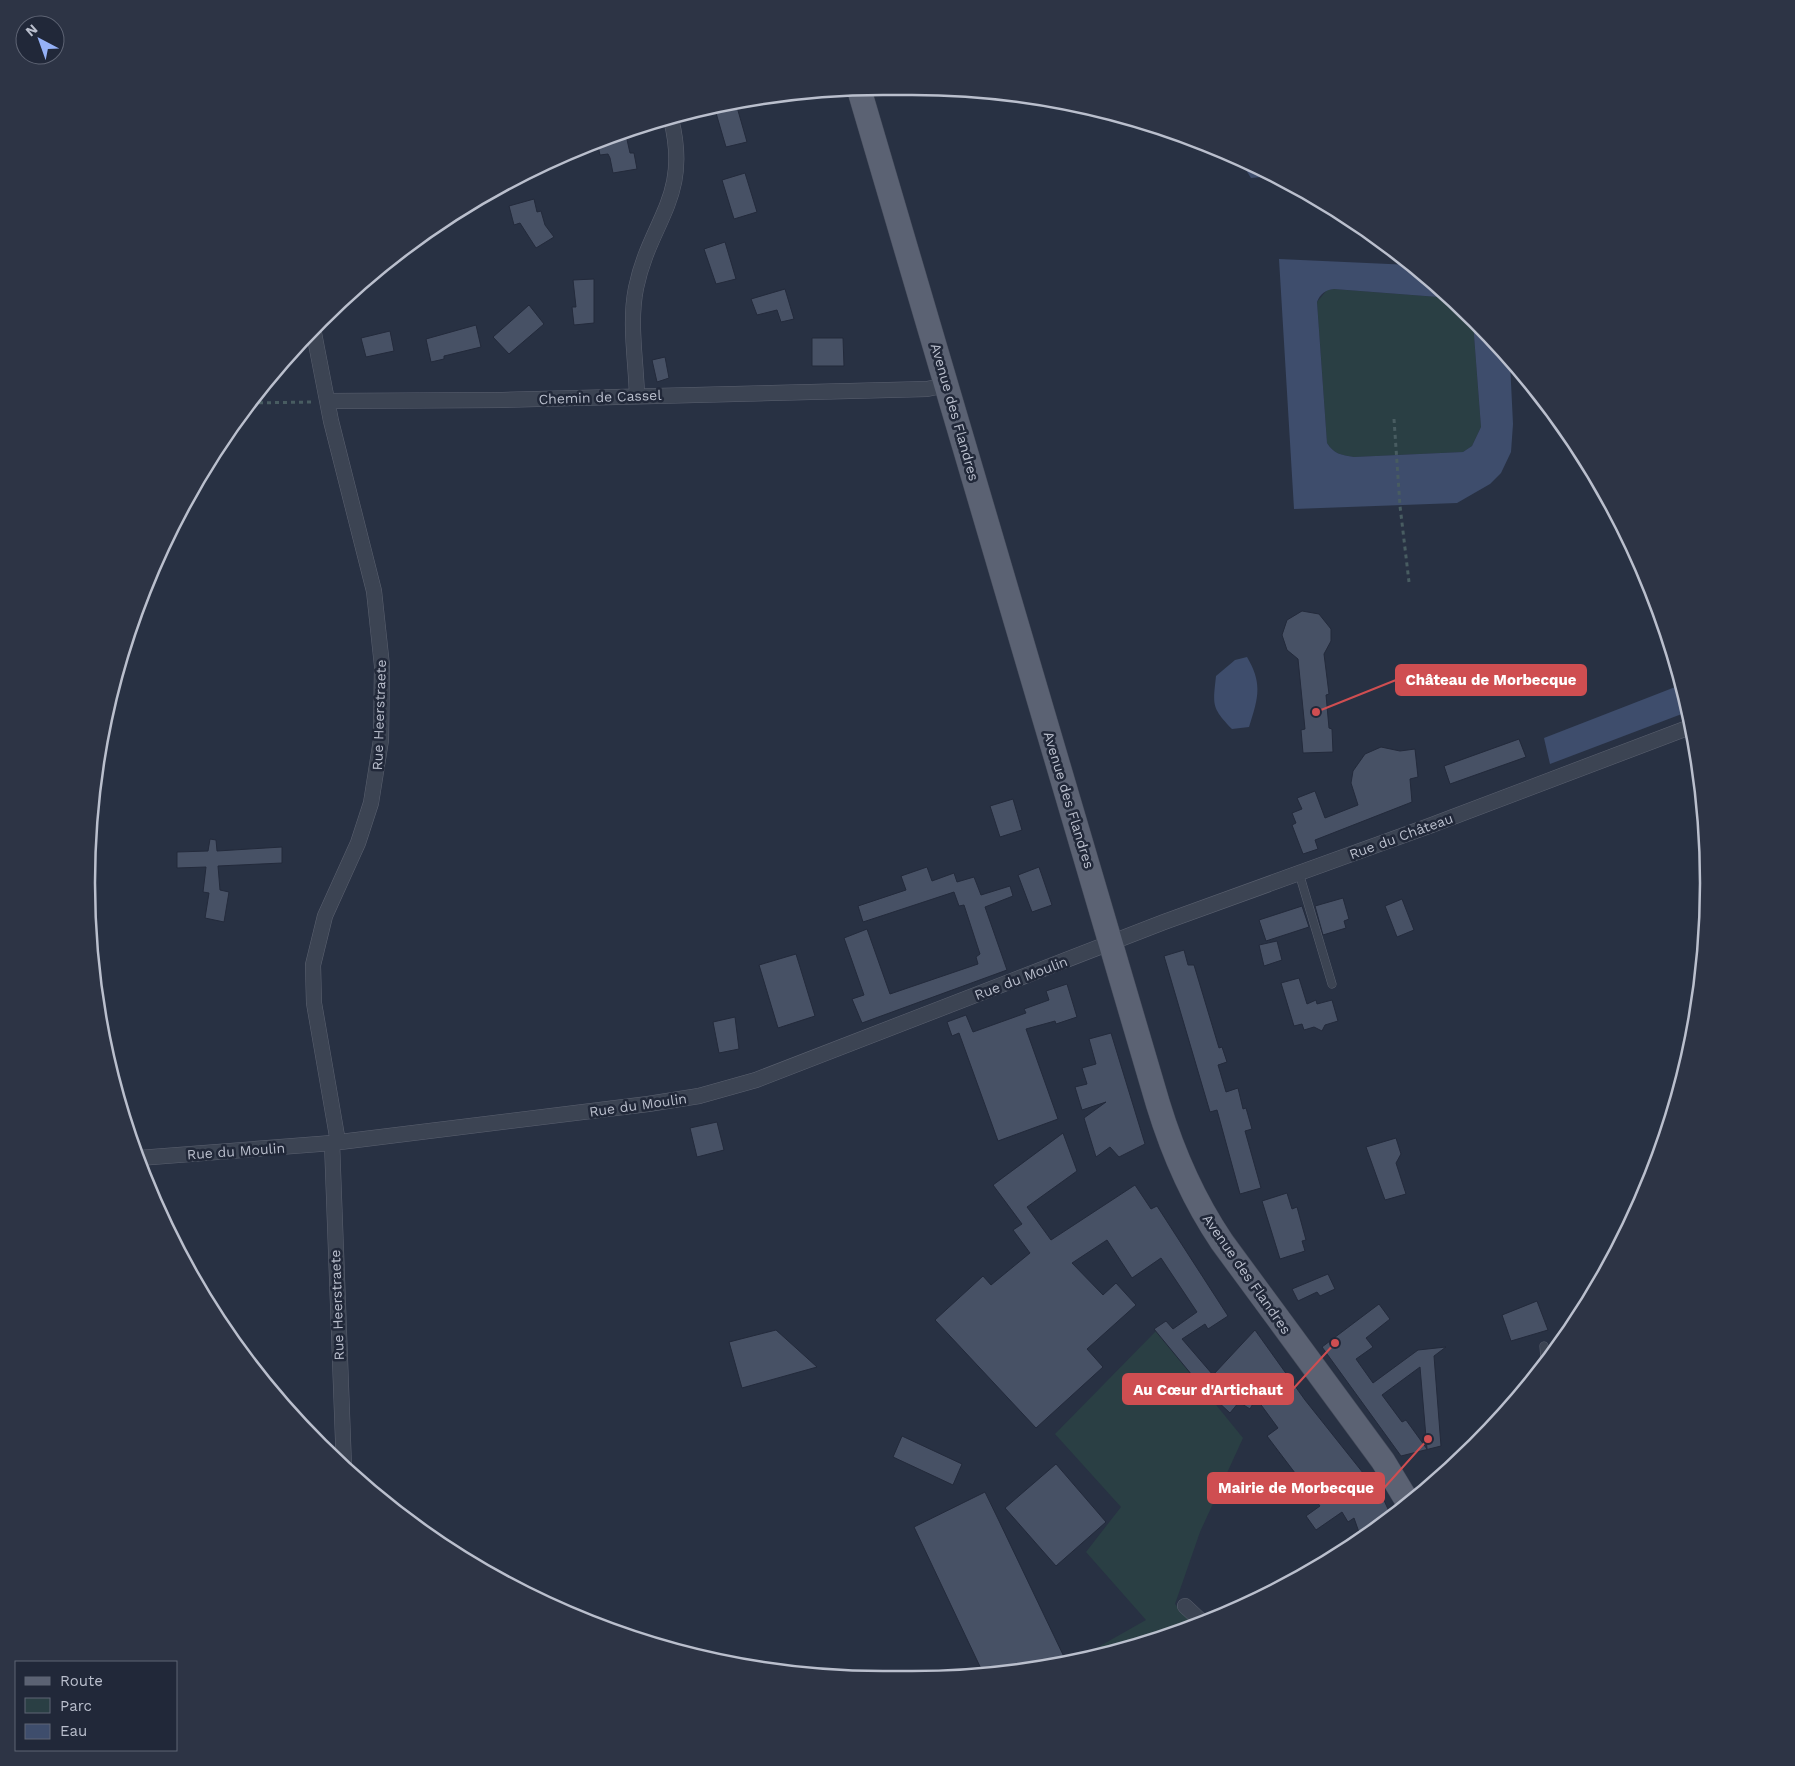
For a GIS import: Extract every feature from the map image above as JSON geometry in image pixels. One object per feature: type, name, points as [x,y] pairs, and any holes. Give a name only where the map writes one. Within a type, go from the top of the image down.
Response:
[{"type":"main road","name":"Avenue des Flandres","points":[[861,96],[1164,1123],[1176,1155],[1200,1206],[1231,1256],[1383,1461],[1405,1497]]},
{"type":"street","points":[[637,396],[634,300],[642,266],[674,189],[676,147],[671,124]]},
{"type":"street","name":"Rue Heerstraete","points":[[315,338],[327,401],[371,575],[380,629],[382,666],[381,740],[371,802],[358,843],[325,916],[312,965],[314,1003],[335,1142],[344,1457]]},
{"type":"street","name":"Chemin de Cassel","points":[[327,401],[927,389],[947,385]]},
{"type":"street","name":"Rue du Château","points":[[1112,943],[1685,729]]},
{"type":"street","name":"Rue du Moulin","points":[[145,1158],[335,1142],[648,1104],[718,1091],[756,1080],[1112,943]]},
{"type":"street","points":[[1185,1606],[1196,1617]]},
{"type":"lane","points":[[1299,873],[1332,984]]},
{"type":"lane","points":[[1544,1346],[1545,1352]]},
{"type":"path","points":[[258,403],[327,401]]},
{"type":"path","points":[[1394,419],[1398,455],[1400,506],[1409,582]]},
{"type":"green space","points":[[1327,290],[1438,297],[1474,331],[1481,427],[1472,446],[1463,452],[1354,457],[1345,456],[1332,450],[1327,443],[1317,302]]},
{"type":"green space","points":[[1156,1331],[1243,1438],[1200,1532],[1175,1604],[1190,1620],[1094,1649],[1146,1620],[1086,1552],[1121,1507],[1055,1434]]},
{"type":"water","points":[[1247,170],[1263,177],[1251,178]]},
{"type":"water","points":[[1279,259],[1400,264],[1438,297],[1334,289],[1325,291],[1317,302],[1327,443],[1332,450],[1345,456],[1354,457],[1463,452],[1472,446],[1481,427],[1474,331],[1510,371],[1513,424],[1511,452],[1501,473],[1490,484],[1457,503],[1294,509]]},
{"type":"water","points":[[1247,657],[1257,683],[1257,699],[1249,727],[1232,729],[1220,716],[1215,705],[1216,676],[1235,660]]},
{"type":"water","points":[[1675,687],[1681,714],[1550,764],[1544,738]]},
{"type":"building","points":[[737,109],[747,142],[726,147],[716,113]]},
{"type":"building","points":[[627,138],[630,153],[634,153],[637,169],[613,173],[608,154],[600,155],[599,149]]},
{"type":"building","points":[[745,173],[757,212],[734,219],[722,180]]},
{"type":"building","points":[[534,199],[537,212],[541,211],[545,225],[554,237],[536,248],[520,223],[514,225],[509,206]]},
{"type":"building","points":[[725,242],[736,279],[716,284],[704,249]]},
{"type":"building","points":[[594,279],[594,323],[574,325],[572,307],[576,307],[573,280]]},
{"type":"building","points":[[785,289],[794,319],[781,322],[777,310],[757,315],[751,299]]},
{"type":"building","points":[[529,305],[544,324],[509,354],[493,337]]},
{"type":"building","points":[[476,325],[481,347],[444,356],[444,359],[431,362],[426,339]]},
{"type":"building","points":[[390,331],[394,351],[366,357],[361,338]]},
{"type":"building","points":[[812,338],[843,338],[844,366],[812,366]]},
{"type":"building","points":[[665,357],[669,378],[657,382],[652,360]]},
{"type":"building","points":[[1302,611],[1319,614],[1331,629],[1331,641],[1324,654],[1329,694],[1326,695],[1329,728],[1332,729],[1333,752],[1303,753],[1301,730],[1305,729],[1298,659],[1287,650],[1282,635],[1287,620]]},
{"type":"building","points":[[1519,739],[1526,757],[1450,784],[1444,766]]},
{"type":"building","points":[[1381,747],[1400,751],[1415,749],[1418,777],[1410,779],[1412,802],[1315,840],[1318,849],[1303,854],[1292,825],[1296,823],[1292,813],[1302,809],[1297,798],[1315,791],[1325,818],[1358,805],[1351,783],[1353,771],[1365,754]]},
{"type":"building","points":[[1013,799],[1022,830],[1000,837],[990,806]]},
{"type":"building","points":[[210,839],[216,840],[217,851],[282,847],[282,863],[218,866],[220,890],[229,892],[224,922],[205,918],[209,893],[203,892],[206,867],[177,868],[177,852],[208,851]]},
{"type":"building","points":[[927,867],[932,881],[954,873],[957,882],[974,877],[981,895],[1010,886],[1013,896],[985,907],[1007,970],[862,1023],[852,999],[864,995],[844,938],[867,929],[890,994],[978,964],[976,957],[980,954],[964,905],[959,906],[954,892],[863,922],[858,906],[906,890],[901,876]]},
{"type":"building","points":[[1039,867],[1052,905],[1032,912],[1018,875]]},
{"type":"building","points":[[1343,898],[1349,919],[1344,921],[1346,928],[1323,935],[1315,906]]},
{"type":"building","points":[[1402,899],[1414,930],[1397,937],[1385,906]]},
{"type":"building","points":[[1302,906],[1309,927],[1266,941],[1259,920]]},
{"type":"building","points":[[1277,941],[1282,960],[1264,966],[1259,945]]},
{"type":"building","points":[[1184,950],[1188,965],[1194,965],[1219,1048],[1222,1047],[1227,1062],[1218,1065],[1226,1092],[1238,1088],[1243,1109],[1246,1108],[1252,1129],[1245,1131],[1261,1188],[1240,1194],[1217,1110],[1210,1112],[1164,956]]},
{"type":"building","points":[[796,954],[815,1016],[778,1028],[759,965]]},
{"type":"building","points":[[1299,978],[1307,1004],[1316,1000],[1317,1004],[1332,1000],[1338,1021],[1325,1025],[1322,1031],[1314,1027],[1304,1030],[1302,1024],[1294,1026],[1281,983]]},
{"type":"building","points":[[1067,984],[1077,1017],[1056,1024],[1055,1021],[1026,1029],[1058,1119],[998,1141],[959,1033],[952,1036],[947,1022],[966,1015],[973,1032],[1026,1013],[1024,1009],[1049,1000],[1046,991]]},
{"type":"building","points":[[735,1017],[739,1049],[719,1053],[713,1022]]},
{"type":"building","points":[[1111,1033],[1145,1144],[1119,1157],[1110,1147],[1096,1157],[1084,1118],[1106,1102],[1082,1110],[1075,1087],[1087,1084],[1082,1068],[1096,1064],[1089,1039]]},
{"type":"building","points":[[717,1122],[724,1150],[697,1157],[690,1128]]},
{"type":"building","points":[[1063,1133],[1077,1171],[1027,1207],[1051,1240],[1135,1185],[1151,1209],[1157,1206],[1228,1316],[1208,1329],[1205,1324],[1182,1339],[1213,1375],[1255,1330],[1305,1400],[1383,1498],[1389,1510],[1359,1532],[1354,1518],[1348,1522],[1342,1512],[1316,1530],[1306,1516],[1320,1506],[1267,1436],[1278,1428],[1256,1398],[1250,1409],[1239,1402],[1230,1413],[1201,1386],[1154,1329],[1166,1321],[1173,1329],[1197,1312],[1161,1258],[1132,1278],[1107,1240],[1072,1263],[1103,1295],[1116,1283],[1136,1305],[1087,1349],[1103,1367],[1036,1428],[935,1320],[983,1276],[991,1285],[1030,1253],[1013,1230],[1022,1224],[993,1185]]},
{"type":"building","points":[[1396,1138],[1401,1154],[1396,1163],[1406,1194],[1385,1200],[1366,1147]]},
{"type":"building","points":[[1287,1193],[1292,1209],[1297,1207],[1306,1240],[1302,1241],[1305,1251],[1280,1259],[1262,1201]]},
{"type":"building","points":[[1328,1274],[1335,1289],[1320,1296],[1317,1292],[1298,1301],[1292,1289]]},
{"type":"building","points":[[1537,1301],[1548,1330],[1511,1341],[1502,1315]]},
{"type":"building","points":[[1379,1304],[1390,1319],[1366,1338],[1373,1347],[1356,1359],[1373,1383],[1418,1350],[1446,1347],[1434,1356],[1441,1446],[1401,1456],[1322,1347]],"holes":[[[1420,1367],[1427,1449],[1406,1420],[1402,1422],[1382,1395]]]},
{"type":"building","points":[[776,1330],[817,1367],[742,1388],[729,1342]]},
{"type":"building","points":[[902,1436],[962,1464],[953,1485],[893,1457]]},
{"type":"building","points":[[1056,1464],[1106,1522],[1056,1566],[1005,1508]]},
{"type":"building","points":[[985,1492],[1064,1656],[980,1667],[914,1527]]},
{"type":"place","name":"Château de Morbecque","points":[[1316,712]]},
{"type":"place","name":"Au Cœur d'Artichaut","points":[[1335,1343]]},
{"type":"place","name":"Mairie de Morbecque","points":[[1428,1439]]}]
